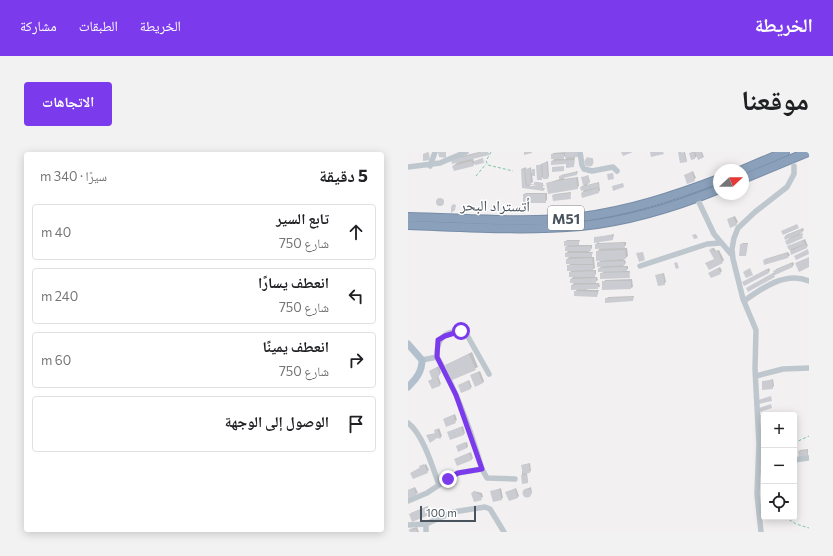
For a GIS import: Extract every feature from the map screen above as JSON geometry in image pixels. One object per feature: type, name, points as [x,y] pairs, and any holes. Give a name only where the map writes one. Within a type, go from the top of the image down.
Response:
[{"type":"highway","points":[[749,167],[785,152]]},
{"type":"highway","points":[[749,177],[808,152]]},
{"type":"highway","name":"أتستراد البحر","points":[[408,217],[522,220],[581,217],[632,208],[678,195],[713,181]]},
{"type":"highway","name":"أتستراد البحر","points":[[408,226],[520,228],[582,226],[638,216],[697,198],[713,191]]},
{"type":"main road","points":[[408,344],[422,360],[422,368],[408,387]]},
{"type":"street","points":[[430,166],[435,152]]},
{"type":"street","points":[[408,167],[440,164],[466,152]]},
{"type":"street","points":[[580,152],[582,167],[584,169],[592,170],[613,167],[617,171]]},
{"type":"street","points":[[761,532],[757,494],[761,464],[756,376],[756,330],[744,301],[732,254],[734,238],[738,228],[787,186],[793,178],[794,166]]},
{"type":"street","points":[[697,198],[708,224],[720,243],[732,254]]},
{"type":"street","points":[[640,266],[709,244],[720,243]]},
{"type":"street","points":[[744,301],[768,286],[787,278],[799,278],[809,281]]},
{"type":"street","points":[[488,374],[468,335],[463,331],[455,332],[441,338],[437,343],[437,357],[456,395],[486,478],[515,479]]},
{"type":"street","points":[[422,360],[437,357]]},
{"type":"street","points":[[756,376],[783,369],[809,368]]},
{"type":"street","points":[[408,423],[416,431],[434,468],[439,485]]},
{"type":"street","points":[[797,460],[808,458]]},
{"type":"street","points":[[408,501],[433,490],[458,473],[482,469]]},
{"type":"street","points":[[408,525],[426,524],[453,512],[485,507],[490,509],[504,532]]},
{"type":"street","points":[[426,524],[426,532]]},
{"type":"path","points":[[476,176],[486,163],[491,152]]},
{"type":"path","points":[[486,163],[488,165],[513,171]]},
{"type":"path","points":[[797,442],[809,436]]},
{"type":"path","points":[[790,520],[796,524],[809,528]]},
{"type":"building","points":[[428,152],[430,160],[423,161],[423,154]]},
{"type":"building","points":[[438,152],[446,152],[446,158],[439,157]]},
{"type":"building","points":[[482,152],[488,152],[489,155],[452,164],[451,160]]},
{"type":"building","points":[[524,152],[532,152],[532,153],[524,155]]},
{"type":"building","points":[[565,152],[578,152],[578,157],[565,158]]},
{"type":"building","points":[[621,152],[633,152],[623,156]]},
{"type":"building","points":[[650,152],[663,152],[664,154],[651,157]]},
{"type":"building","points":[[678,152],[684,153],[687,162],[680,163]]},
{"type":"building","points":[[694,152],[695,159],[691,160],[689,153]]},
{"type":"building","points":[[695,152],[701,152],[703,158],[698,160]]},
{"type":"building","points":[[551,154],[564,154],[564,159],[551,159]]},
{"type":"building","points":[[483,158],[484,163],[475,165],[474,161]]},
{"type":"building","points":[[587,158],[591,158],[593,162],[591,166],[587,166],[585,164],[585,160]]},
{"type":"building","points":[[574,160],[574,167],[566,168],[566,164],[551,165],[551,161]]},
{"type":"building","points":[[472,161],[474,166],[454,171],[452,166]]},
{"type":"building","points":[[542,163],[547,163],[548,179],[543,179]]},
{"type":"building","points":[[536,165],[541,165],[542,180],[537,180]]},
{"type":"building","points":[[564,166],[564,171],[552,172],[552,167]]},
{"type":"building","points":[[524,168],[526,186],[539,186],[534,185],[534,182],[542,183],[544,191],[522,188],[521,169]]},
{"type":"building","points":[[530,168],[531,185],[527,185],[525,169]]},
{"type":"building","points":[[532,169],[535,169],[535,176],[532,176]]},
{"type":"building","points":[[576,172],[577,175],[559,179],[559,176]]},
{"type":"building","points":[[692,172],[695,181],[687,184],[684,175]]},
{"type":"building","points":[[613,173],[614,179],[608,180],[607,174]]},
{"type":"building","points":[[588,176],[590,183],[583,185],[581,177]]},
{"type":"building","points":[[576,178],[578,189],[548,194],[546,183]]},
{"type":"building","points":[[598,183],[599,187],[581,191],[580,187]]},
{"type":"building","points":[[623,183],[624,187],[613,191],[612,186]]},
{"type":"building","points":[[598,188],[599,193],[582,198],[581,193]]},
{"type":"building","points":[[570,193],[571,199],[553,201],[552,195]]},
{"type":"building","points":[[523,194],[545,194],[546,203],[523,203]]},
{"type":"building","points":[[440,198],[443,199],[443,205],[440,206],[437,205],[436,202],[437,199]]},
{"type":"building","points":[[453,204],[456,205],[455,210],[451,213],[451,207]]},
{"type":"building","points":[[733,217],[737,225],[730,228],[727,219]]},
{"type":"building","points":[[797,224],[799,228],[783,235],[781,231]]},
{"type":"building","points":[[802,229],[803,232],[785,240],[784,237]]},
{"type":"building","points":[[696,234],[698,238],[694,239],[692,235]]},
{"type":"building","points":[[801,234],[803,238],[787,245],[785,241]]},
{"type":"building","points":[[612,235],[613,240],[594,243],[594,237]]},
{"type":"building","points":[[803,240],[805,244],[789,250],[787,246]]},
{"type":"building","points":[[564,241],[579,241],[579,245],[564,246]]},
{"type":"building","points":[[624,243],[625,248],[595,249],[595,244]]},
{"type":"building","points":[[740,244],[747,244],[746,256],[739,256]]},
{"type":"building","points":[[806,244],[807,248],[791,255],[790,251]]},
{"type":"building","points":[[591,246],[591,251],[565,251],[565,247]]},
{"type":"building","points":[[712,248],[714,252],[717,250],[723,263],[709,270],[705,263],[714,259],[709,250]]},
{"type":"building","points":[[808,249],[809,254],[796,260],[794,256]]},
{"type":"building","points":[[625,250],[626,259],[596,261],[596,251]]},
{"type":"building","points":[[643,252],[645,260],[639,262],[636,253]]},
{"type":"building","points":[[565,253],[592,253],[592,257],[565,257]]},
{"type":"building","points":[[787,253],[788,258],[764,265],[763,260]]},
{"type":"building","points":[[809,257],[809,267],[799,272],[795,263]]},
{"type":"building","points":[[592,258],[593,264],[566,264],[566,259]]},
{"type":"building","points":[[624,261],[625,265],[597,267],[597,262]]},
{"type":"building","points":[[677,262],[679,268],[676,269],[674,263]]},
{"type":"building","points":[[791,263],[793,267],[775,275],[773,271]]},
{"type":"building","points":[[567,265],[593,265],[593,270],[567,271]]},
{"type":"building","points":[[626,267],[627,271],[598,272],[598,268]]},
{"type":"building","points":[[718,268],[721,274],[711,278],[708,273]]},
{"type":"building","points":[[750,268],[753,275],[746,278],[743,272]]},
{"type":"building","points":[[767,269],[769,273],[744,286],[742,282]]},
{"type":"building","points":[[595,271],[595,277],[569,277],[569,272]]},
{"type":"building","points":[[629,272],[630,278],[600,279],[600,273]]},
{"type":"building","points":[[773,273],[775,277],[748,292],[746,288]]},
{"type":"building","points":[[663,274],[665,285],[658,286],[655,275]]},
{"type":"building","points":[[596,278],[596,283],[570,283],[570,279]]},
{"type":"building","points":[[602,281],[631,281],[631,289],[602,290]]},
{"type":"building","points":[[598,284],[598,289],[571,290],[571,285]]},
{"type":"building","points":[[574,291],[598,292],[597,297],[574,296]]},
{"type":"building","points":[[633,297],[633,301],[605,303],[605,298]]},
{"type":"building","points":[[469,354],[476,370],[452,380],[445,365]]},
{"type":"building","points":[[437,367],[440,375],[437,377],[440,386],[432,389],[428,381],[432,379],[429,371]]},
{"type":"building","points":[[478,372],[483,383],[475,387],[470,375]]},
{"type":"building","points":[[772,380],[773,389],[762,390],[762,381]]},
{"type":"building","points":[[468,381],[471,389],[461,393],[458,385]]},
{"type":"building","points":[[771,396],[772,401],[759,404],[758,400]]},
{"type":"building","points":[[771,404],[772,408],[760,412],[759,408]]},
{"type":"building","points":[[453,415],[456,423],[446,427],[443,419]]},
{"type":"building","points":[[461,427],[464,435],[450,440],[447,432]]},
{"type":"building","points":[[437,429],[441,439],[437,438],[430,443],[426,435],[435,434],[434,430]]},
{"type":"building","points":[[465,442],[467,448],[458,452],[456,446]]},
{"type":"building","points":[[807,450],[808,457],[799,458],[798,451]]},
{"type":"building","points":[[469,453],[472,460],[457,466],[454,459]]},
{"type":"building","points":[[424,464],[428,473],[413,479],[410,473],[420,468],[419,466]]},
{"type":"building","points":[[529,464],[530,473],[523,474],[521,465]]},
{"type":"building","points":[[521,475],[527,475],[528,483],[522,484]]},
{"type":"building","points":[[414,488],[416,495],[408,498],[408,490]]},
{"type":"building","points":[[527,488],[532,493],[527,498],[522,493]]},
{"type":"building","points":[[499,489],[502,500],[493,502],[490,491]]},
{"type":"building","points":[[515,489],[518,498],[509,501],[505,492]]},
{"type":"building","points":[[475,491],[480,494],[482,500],[474,502],[471,493]]},
{"type":"building","points":[[426,507],[429,515],[412,522],[409,514]]},
{"type":"building","points":[[416,529],[417,532],[408,532],[408,530]]},
{"type":"route","points":[[448,479],[458,473],[482,469],[456,395],[450,380],[437,357],[436,351],[438,340],[455,332],[461,331]]}]
